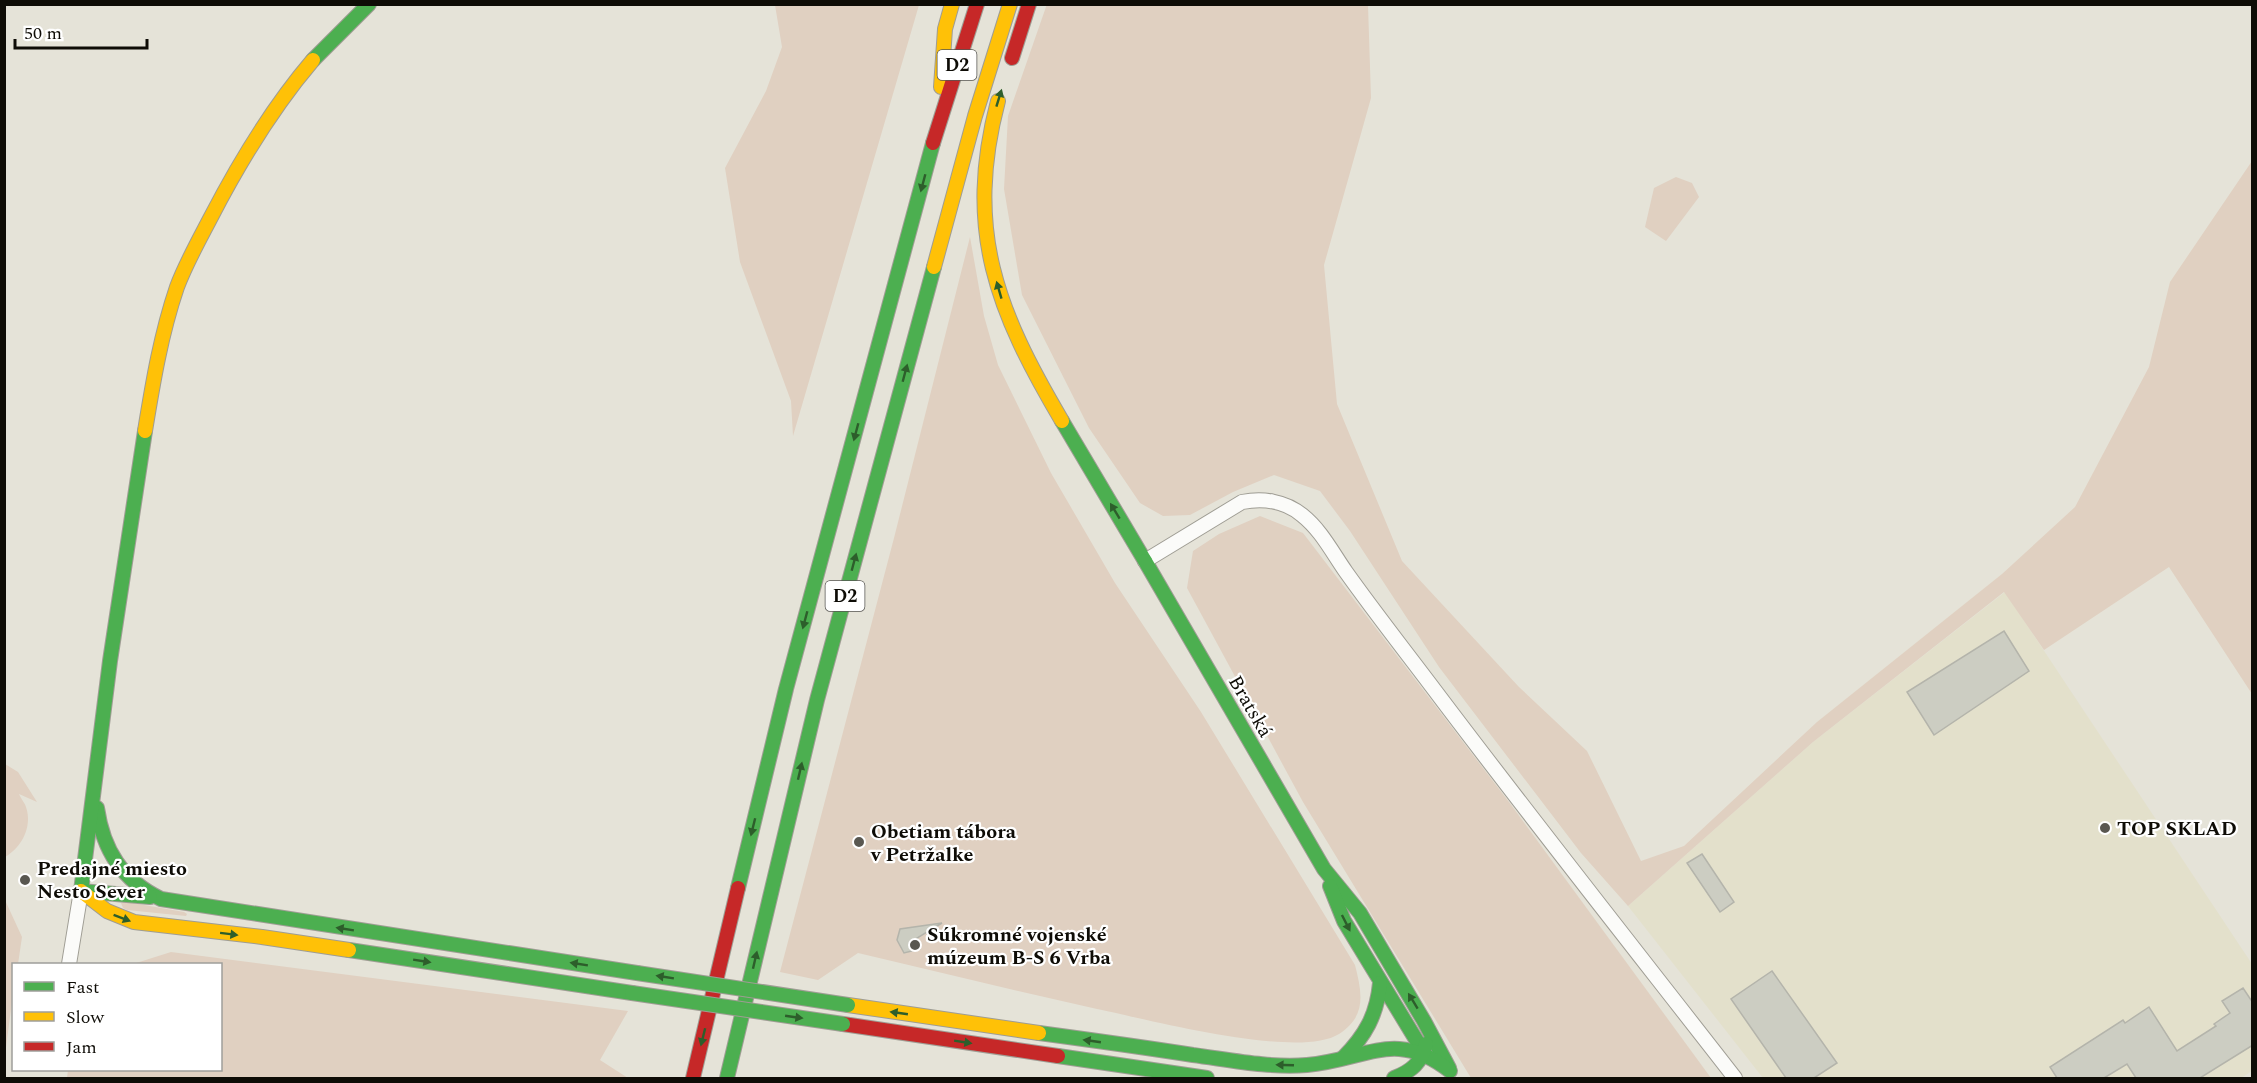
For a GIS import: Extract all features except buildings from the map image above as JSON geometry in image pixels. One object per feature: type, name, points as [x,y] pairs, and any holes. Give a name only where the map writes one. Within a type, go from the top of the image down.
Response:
[{"type":"main road","points":[[81,891],[114,628],[149,400],[174,295],[231,175],[263,123],[317,53],[369,4]]},
{"type":"main road","points":[[938,126],[945,29],[952,4]]},
{"type":"main road","name":"D2","points":[[693,1078],[786,689],[938,126],[977,4]]},
{"type":"main road","name":"D2","points":[[727,1078],[817,700],[975,116],[1010,4]]},
{"type":"main road","points":[[1008,70],[1029,4]]},
{"type":"main road","name":"Bratská","points":[[1001,92],[991,123],[984,163],[984,196],[986,229],[993,268],[1005,310],[1036,376],[1324,869],[1360,913],[1424,1021],[1448,1076]]},
{"type":"main road","points":[[94,781],[98,822],[112,857],[120,870],[134,884],[148,894],[161,899]]},
{"type":"main road","name":"Bratská","points":[[1324,869],[1344,921],[1424,1052]]},
{"type":"main road","points":[[81,891],[161,899],[848,1005],[1256,1064],[1325,1063],[1408,1047],[1424,1052],[1442,1063],[1448,1076]]},
{"type":"main road","points":[[81,891],[107,911],[134,922],[262,937],[1208,1078]]},
{"type":"main road","points":[[1343,1058],[1355,1047],[1374,1021],[1379,1004],[1380,982]]},
{"type":"main road","points":[[1394,1078],[1416,1067],[1424,1052],[1427,1040],[1424,1021]]},
{"type":"street","points":[[1145,561],[1242,502],[1270,501],[1284,504],[1300,513],[1315,527],[1345,571],[1480,750],[1735,1078]]},
{"type":"street","points":[[69,963],[81,891]]},
{"type":"shaded area","points":[[1047,4],[1368,5],[1371,98],[1324,265],[1337,404],[1402,561],[1519,687],[1587,751],[1641,861],[1684,846],[1817,722],[2002,574],[2075,507],[2149,367],[2170,282],[2252,161],[2252,694],[2169,567],[2044,650],[2004,592],[1813,742],[1628,906],[1581,853],[1439,667],[1350,531],[1320,491],[1274,475],[1233,492],[1190,515],[1163,516],[1140,503],[1089,428],[1022,295],[1004,189],[1008,116]]},
{"type":"shaded area","points":[[775,5],[919,5],[793,436],[791,401],[740,262],[725,168],[766,91],[782,47]]},
{"type":"shaded area","points":[[1676,177],[1692,183],[1699,197],[1666,241],[1645,227],[1654,188]]},
{"type":"shaded area","points":[[970,237],[984,316],[998,365],[1051,473],[1115,583],[1201,712],[1355,965],[1360,994],[1358,1012],[1348,1027],[1339,1034],[1319,1041],[1291,1042],[1221,1035],[1097,1009],[858,953],[818,980],[780,972]]},
{"type":"shaded area","points":[[1260,516],[1303,533],[1509,802],[1711,1078],[1471,1078],[1303,802],[1187,588],[1193,551],[1219,534]]},
{"type":"shaded area","points":[[2005,592],[2252,964],[2252,1071],[2241,1078],[1763,1078],[1628,906],[1813,742]]},
{"type":"shaded area","points":[[5,764],[18,772],[37,802],[19,794],[28,815],[27,829],[21,842],[5,857]]},
{"type":"shaded area","points":[[5,900],[22,937],[18,963],[12,963],[12,1002],[5,1055]]},
{"type":"shaded area","points":[[127,902],[187,914],[186,916],[127,910],[121,903]]},
{"type":"shaded area","points":[[171,952],[628,1011],[600,1060],[628,1078],[67,1078],[68,1071],[222,1071],[222,963],[136,963]]},
{"type":"traffic: fast","points":[[313,60],[369,4]]},
{"type":"traffic: fast","points":[[738,888],[786,689],[933,143]]},
{"type":"traffic: fast","points":[[727,1078],[817,700],[934,267]]},
{"type":"traffic: fast","points":[[1062,421],[1145,561]]},
{"type":"traffic: fast","points":[[81,891],[110,661],[145,431]]},
{"type":"traffic: fast","points":[[1145,561],[1324,869],[1360,913],[1449,1068]]},
{"type":"traffic: fast","points":[[97,808],[104,837],[117,862],[135,883],[161,899],[637,973]]},
{"type":"traffic: fast","points":[[1330,886],[1344,921],[1426,1056]]},
{"type":"traffic: fast","points":[[81,891],[150,897]]},
{"type":"traffic: fast","points":[[349,950],[632,993]]},
{"type":"traffic: fast","points":[[637,973],[848,1005]]},
{"type":"traffic: fast","points":[[1343,1058],[1358,1042],[1369,1024],[1376,1005],[1380,983]]},
{"type":"traffic: fast","points":[[632,993],[843,1024]]},
{"type":"traffic: fast","points":[[1039,1033],[1278,1065],[1307,1065],[1380,1050],[1396,1049],[1413,1051],[1430,1058],[1450,1071]]},
{"type":"traffic: fast","points":[[1394,1078],[1415,1066],[1426,1044]]},
{"type":"traffic: fast","points":[[1058,1056],[1207,1078]]},
{"type":"traffic: slow","points":[[941,87],[945,29],[952,4]]},
{"type":"traffic: slow","points":[[934,267],[975,116],[1010,4]]},
{"type":"traffic: slow","points":[[145,431],[162,340],[184,269],[245,155],[270,116],[313,60]]},
{"type":"traffic: slow","points":[[998,101],[988,147],[985,190],[986,230],[993,268],[1004,305],[1020,343],[1062,421]]},
{"type":"traffic: slow","points":[[81,891],[107,911],[134,922],[349,950]]},
{"type":"traffic: slow","points":[[848,1005],[1039,1033]]},
{"type":"traffic: jam","points":[[933,143],[977,4]]},
{"type":"traffic: jam","points":[[1012,58],[1029,4]]},
{"type":"traffic: jam","points":[[693,1078],[738,888]]},
{"type":"traffic: jam","points":[[843,1024],[1058,1056]]},
{"type":"place","name":"TOP SKLAD","points":[[2105,828]]},
{"type":"place","name":"Obetiam tábora v Petržalke","points":[[859,842]]},
{"type":"place","name":"Predajné miesto Nesto Sever","points":[[25,880]]},
{"type":"place","name":"Súkromné vojenské múzeum B-S 6 Vrba","points":[[915,945]]}]
